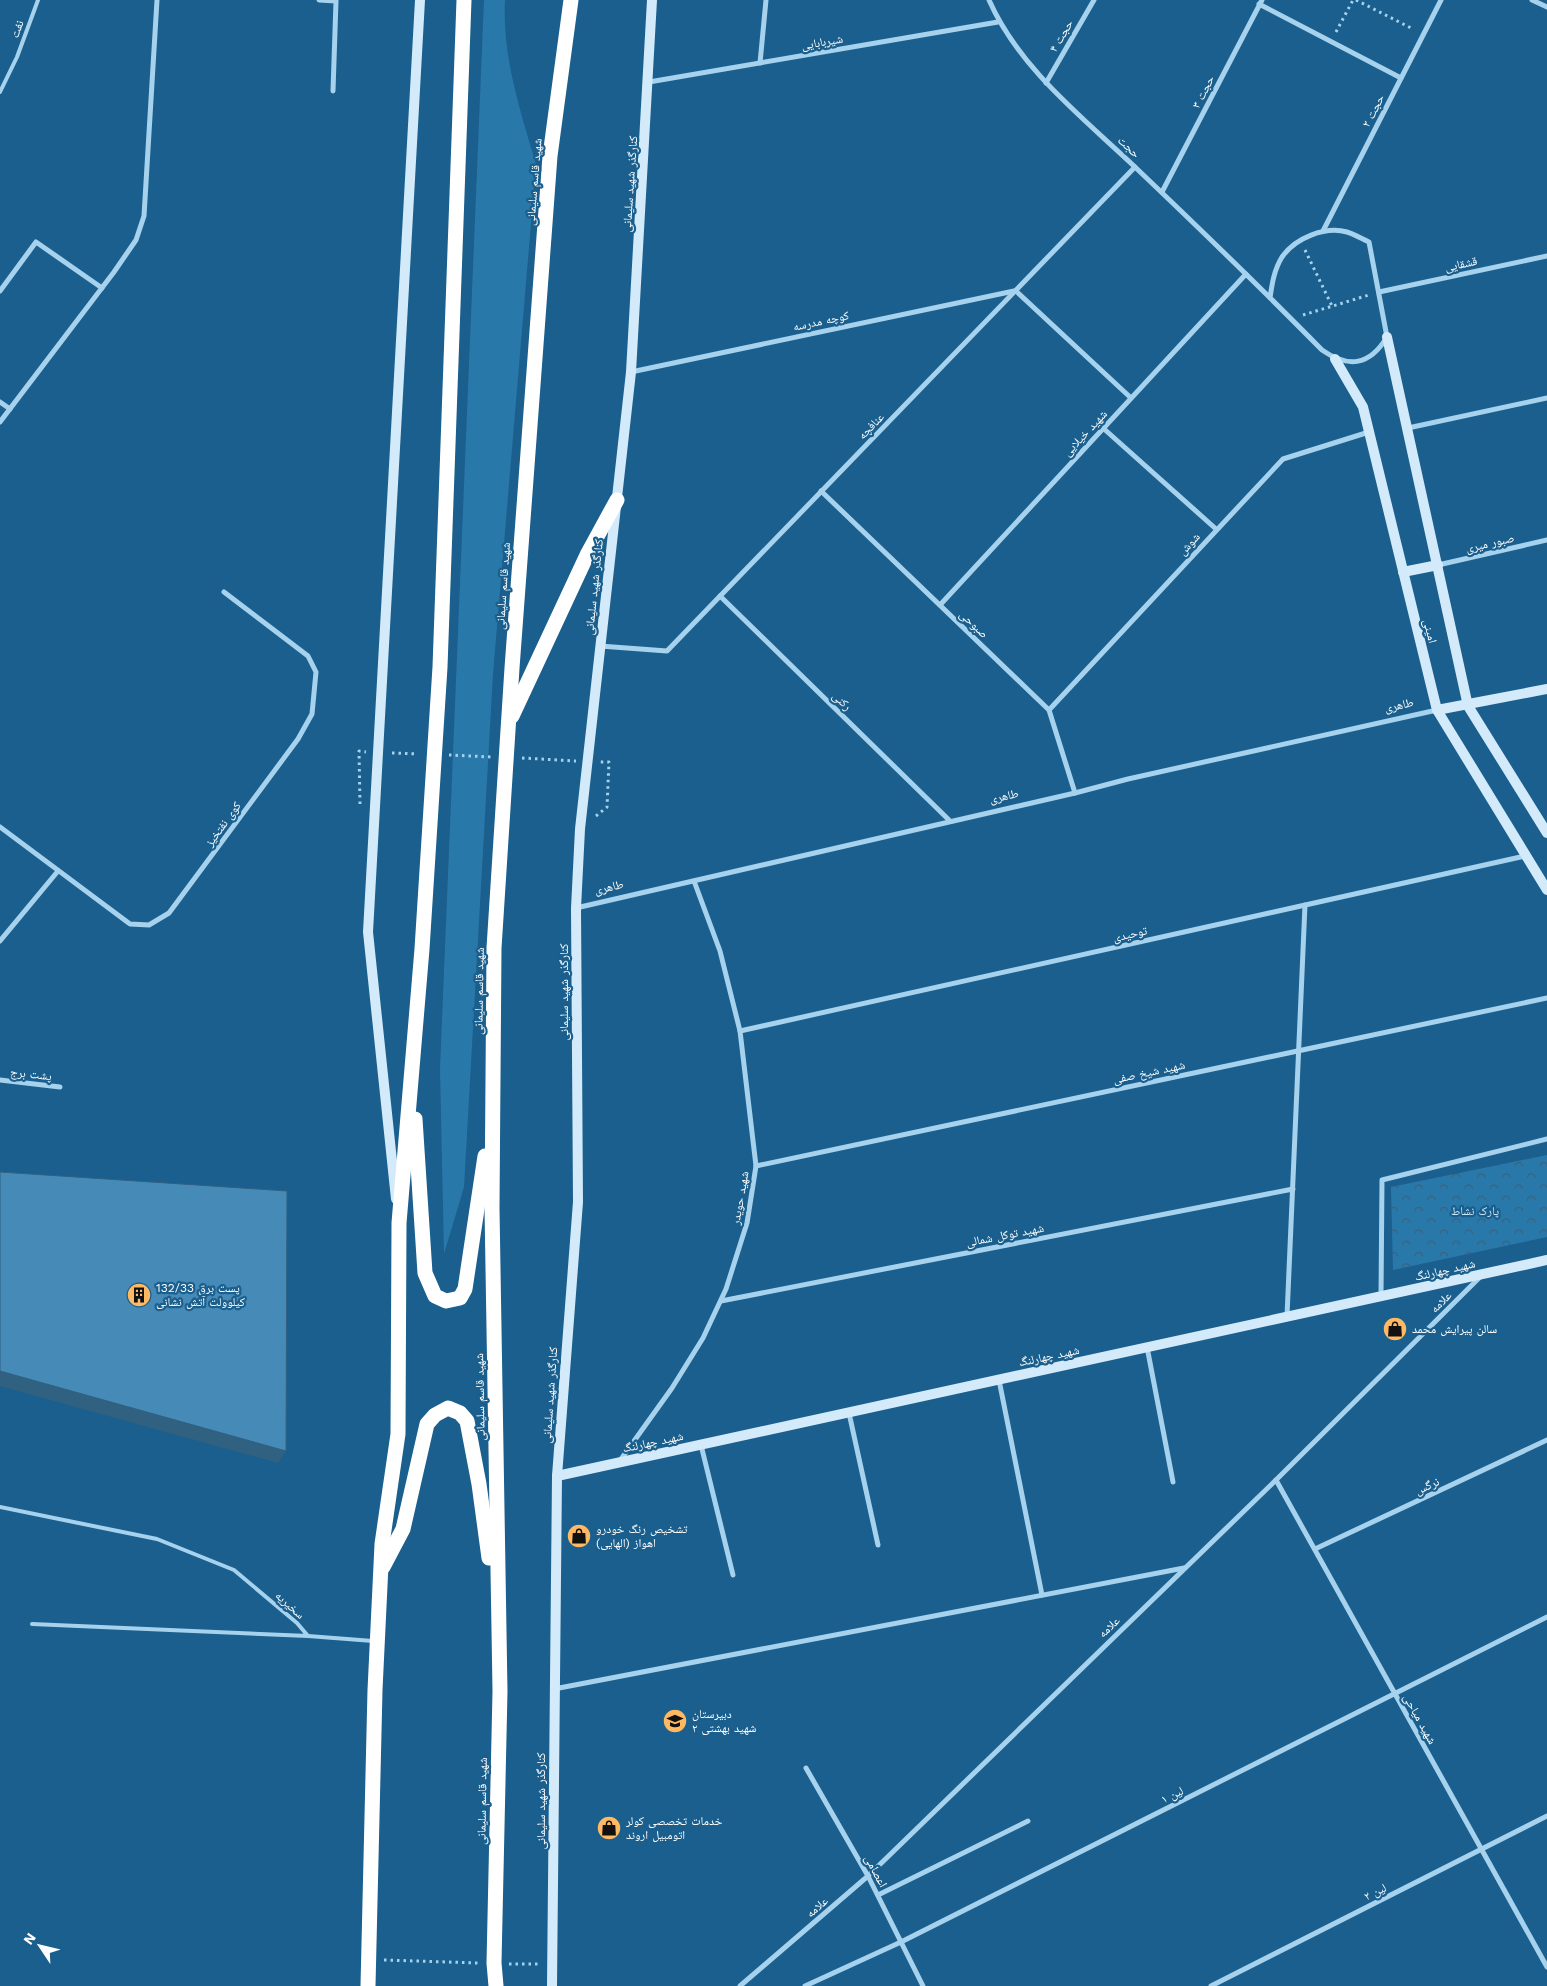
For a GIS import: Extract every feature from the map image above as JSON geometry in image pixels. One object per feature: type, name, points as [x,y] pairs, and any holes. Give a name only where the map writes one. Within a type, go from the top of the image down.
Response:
[{"type":"highway","points":[[368,1986],[377,1642],[382,1544],[398,1434],[399,1223],[412,1070],[440,667],[464,0]]},
{"type":"highway","name":"شهید قاسم سلیمانی","points":[[496,1986],[494,1963],[500,1691],[492,1208],[494,948],[550,156],[572,0]]},
{"type":"highway","points":[[509,724],[588,553],[617,500]]},
{"type":"highway","points":[[412,1070],[425,1273],[435,1296],[446,1301],[460,1298],[465,1289],[493,1107]]},
{"type":"highway","points":[[381,1571],[403,1529],[427,1424],[435,1415],[448,1408],[460,1413],[467,1421],[479,1484],[498,1628]]},
{"type":"street","points":[[0,422],[136,240],[144,216],[157,0]]},
{"type":"street","points":[[319,0],[336,1],[333,91]]},
{"type":"street","points":[[399,1223],[368,932],[420,0]]},
{"type":"street","name":"کنارگذر شهید سلیمانی","points":[[552,1986],[557,1476],[578,1202],[576,908],[580,829],[631,372],[649,82],[652,0]]},
{"type":"street","points":[[760,63],[766,0]]},
{"type":"street","name":"حجت","points":[[989,0],[998,22],[1046,83],[1162,192],[1322,350],[1335,359]]},
{"type":"street","name":"حجت ۴","points":[[1046,83],[1094,0]]},
{"type":"street","name":"حجت ۲","points":[[1323,231],[1441,0]]},
{"type":"street","points":[[1532,0],[1547,7]]},
{"type":"street","points":[[1260,2],[1401,78]]},
{"type":"street","name":"حجت ۳","points":[[1162,192],[1260,2]]},
{"type":"street","name":"شیربابایی","points":[[649,82],[998,22]]},
{"type":"street","name":"عنافچه","points":[[600,646],[667,651],[1135,167]]},
{"type":"street","points":[[1270,298],[1273,278],[1283,256],[1300,240],[1323,231],[1347,232],[1368,242],[1387,337],[1379,350],[1366,359],[1350,362],[1335,359]]},
{"type":"street","points":[[0,291],[36,242],[102,288]]},
{"type":"street","name":"قشقایی","points":[[1379,292],[1547,256]]},
{"type":"street","name":"شهید خیلایی","points":[[940,605],[1246,274]]},
{"type":"street","points":[[1016,290],[1131,398]]},
{"type":"street","name":"کوچه مدرسه","points":[[631,372],[1016,290]]},
{"type":"street","name":"امینی","points":[[1387,337],[1468,706],[1547,833]]},
{"type":"street","name":"امینی","points":[[1335,359],[1364,407],[1437,710],[1547,890]]},
{"type":"street","points":[[1408,428],[1547,398]]},
{"type":"street","points":[[0,402],[10,409]]},
{"type":"street","points":[[1103,428],[1216,529]]},
{"type":"street","name":"شوش","points":[[1049,710],[1283,459],[1369,432]]},
{"type":"street","name":"صبوحی","points":[[821,492],[1049,710],[1075,793]]},
{"type":"street","name":"صبور میری","points":[[1438,565],[1547,540]]},
{"type":"street","points":[[1403,572],[1438,565]]},
{"type":"street","name":"کوی نفتخیز","points":[[0,827],[130,924],[149,925],[169,913],[298,739],[312,714],[316,672],[308,656],[224,592]]},
{"type":"street","name":"رکنی","points":[[720,596],[950,820]]},
{"type":"street","points":[[1437,710],[1468,706],[1547,689]]},
{"type":"street","name":"طاهری","points":[[576,908],[950,820],[1075,793],[1128,779],[1437,710]]},
{"type":"street","name":"توحیدی","points":[[740,1031],[1525,856]]},
{"type":"street","points":[[0,941],[58,871]]},
{"type":"street","name":"شهید حویدر","points":[[618,1463],[672,1388],[703,1338],[721,1301],[747,1223],[756,1166],[740,1031],[720,952],[708,913],[694,881]]},
{"type":"street","points":[[1287,1317],[1305,905]]},
{"type":"street","name":"شهید شیخ صفی","points":[[756,1166],[1547,998]]},
{"type":"street","name":"پشت برج","points":[[0,1080],[60,1087]]},
{"type":"street","points":[[1381,1297],[1382,1180],[1547,1139]]},
{"type":"street","name":"شهید توکل شمالی","points":[[721,1301],[1293,1189]]},
{"type":"street","name":"شهید چهارلنگ","points":[[557,1476],[1547,1260]]},
{"type":"street","name":"علامه","points":[[740,1986],[868,1876],[1276,1480],[1484,1274]]},
{"type":"street","points":[[1147,1348],[1173,1482]]},
{"type":"street","points":[[999,1380],[1042,1595]]},
{"type":"street","points":[[849,1412],[878,1545]]},
{"type":"street","name":"نرگس","points":[[1315,1549],[1547,1440]]},
{"type":"street","points":[[701,1445],[733,1575]]},
{"type":"street","name":"شهید میاحی","points":[[1276,1480],[1547,1967]]},
{"type":"street","points":[[554,1689],[1186,1567]]},
{"type":"street","name":"لین ۱","points":[[805,1986],[901,1942],[1547,1617]]},
{"type":"street","name":"اعصامی","points":[[806,1768],[868,1876],[922,1986]]},
{"type":"street","name":"لین ۲","points":[[1211,1986],[1547,1816]]},
{"type":"street","points":[[878,1895],[1028,1821]]},
{"type":"lane","name":"نفت","points":[[0,92],[17,56],[38,0]]},
{"type":"lane","name":"سخیریه","points":[[0,1507],[157,1539],[234,1570],[297,1622],[308,1636]]},
{"type":"lane","name":"سخیریه","points":[[32,1624],[308,1636]]},
{"type":"lane","points":[[308,1636],[377,1642]]},
{"type":"path","points":[[1332,42],[1354,0],[1424,34]]},
{"type":"path","points":[[1300,240],[1332,306]]},
{"type":"path","points":[[1291,318],[1379,292]]},
{"type":"path","points":[[359,798],[359,751],[369,752]]},
{"type":"path","points":[[389,753],[419,754]]},
{"type":"path","points":[[439,755],[499,757]]},
{"type":"path","points":[[519,758],[579,761]]},
{"type":"path","points":[[589,761],[609,762],[607,807]]},
{"type":"path","points":[[369,1960],[552,1965]]},
{"type":"green space","points":[[484,0],[505,0],[506,42],[509,62],[518,103],[536,164],[493,674],[464,1187],[444,1254],[440,1069]]},
{"type":"green space","name":"پارک نشاط","points":[[1547,1155],[1547,1237],[1393,1270],[1391,1187]]},
{"type":"building","name":"پست برق 132/33 کیلوولت آتش نشانی","points":[[0,1172],[287,1191],[286,1451],[0,1371]]},
{"type":"place","name":"پست برق 132/33 کیلوولت آتش نشانی","points":[[139,1295]]},
{"type":"place","name":"سالن پیرایش محمد","points":[[1395,1329]]},
{"type":"place","name":"تشخیص رنگ خودرو اهواز (الهایی)","points":[[579,1536]]},
{"type":"place","name":"دبیرستان شهید بهشتی ۲","points":[[675,1721]]},
{"type":"place","name":"خدمات تخصصی کولر اتومبیل اروند","points":[[609,1828]]}]
